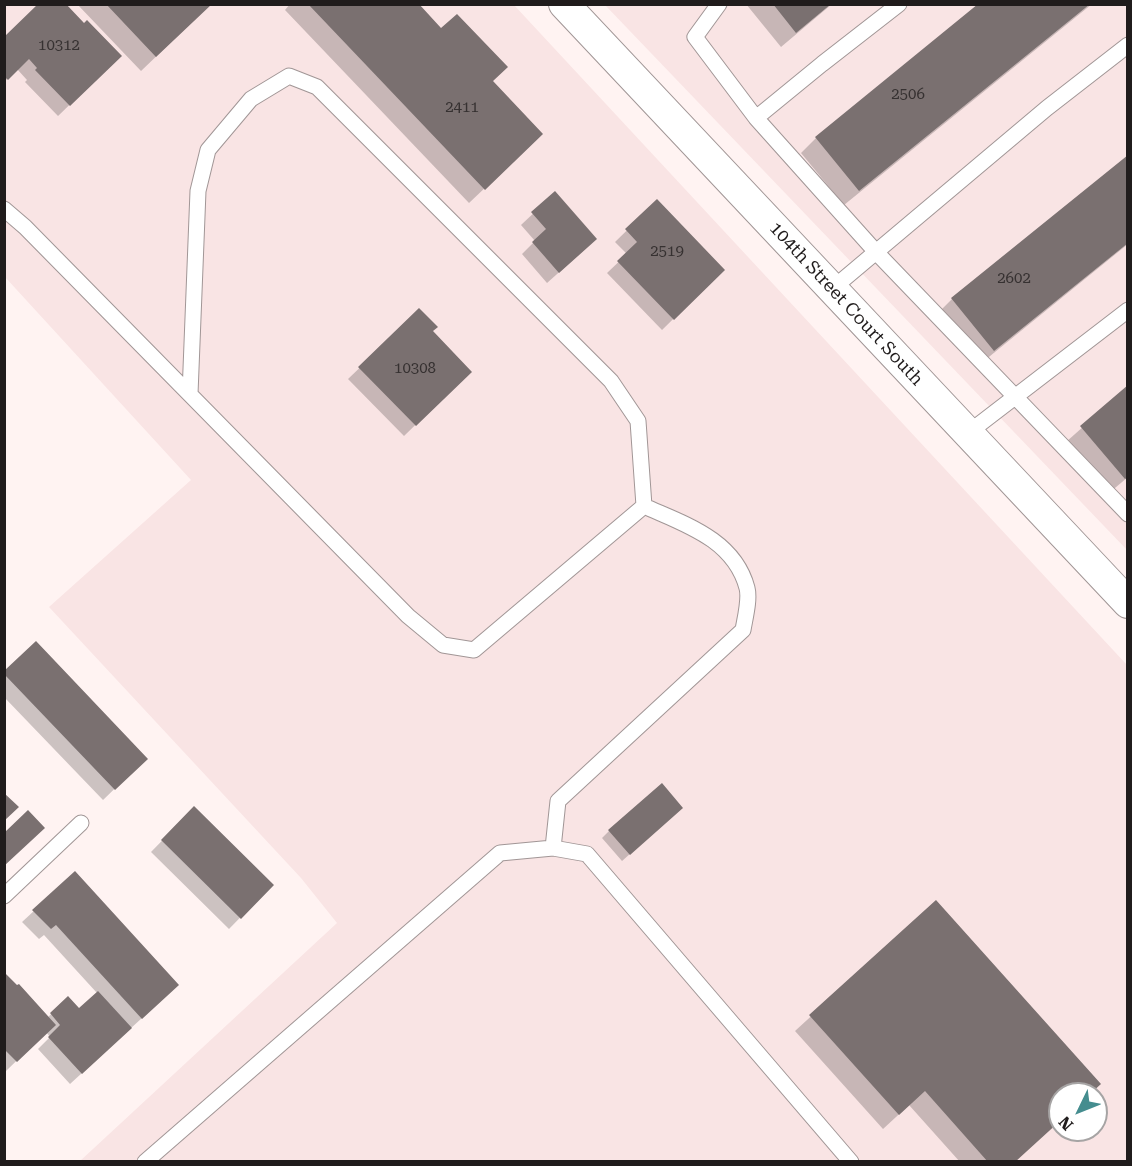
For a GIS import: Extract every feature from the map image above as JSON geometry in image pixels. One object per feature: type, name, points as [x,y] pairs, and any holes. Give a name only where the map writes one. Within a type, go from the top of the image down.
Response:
[{"type":"street","name":"104th Street Court South","points":[[564,4],[1128,603]]},
{"type":"lane","points":[[719,4],[695,38],[756,118],[876,252],[1128,514]]},
{"type":"lane","points":[[756,118],[899,4]]},
{"type":"lane","points":[[832,289],[1047,108],[1128,45]]},
{"type":"lane","points":[[190,394],[198,191],[208,150],[251,99],[289,76],[316,87],[610,381],[638,421],[644,506]]},
{"type":"lane","points":[[4,209],[25,227],[408,616],[443,645],[474,650],[644,506]]},
{"type":"lane","points":[[968,433],[1128,310]]},
{"type":"lane","points":[[553,848],[558,801],[743,630],[747,589],[734,560],[708,535],[644,506]]},
{"type":"lane","points":[[4,896],[81,823]]},
{"type":"lane","points":[[145,1161],[500,853],[553,848],[587,854],[851,1161]]},
{"type":"shaded area","points":[[5,5],[514,5],[1127,665],[1127,1161],[80,1161],[337,923],[301,878],[49,607],[191,480],[5,277]]},
{"type":"shaded area","points":[[605,5],[1127,5],[1127,550]]},
{"type":"building","points":[[38,4],[66,4],[84,23],[87,20],[122,56],[70,106],[35,70],[37,68],[29,59],[8,80],[4,76],[4,37]]},
{"type":"building","points":[[106,4],[212,4],[156,57]]},
{"type":"building","points":[[308,4],[419,4],[441,28],[457,14],[508,67],[493,81],[543,134],[485,190]]},
{"type":"building","points":[[773,4],[831,4],[796,33]]},
{"type":"building","points":[[978,4],[1090,4],[859,191],[815,137]]},
{"type":"building","points":[[1128,155],[1128,243],[994,351],[951,298]]},
{"type":"building","points":[[555,191],[597,239],[559,273],[532,242],[546,229],[531,212]]},
{"type":"building","points":[[657,199],[725,270],[674,320],[617,261],[637,242],[625,229]]},
{"type":"building","points":[[419,308],[438,327],[433,331],[472,372],[416,426],[358,367]]},
{"type":"building","points":[[1128,385],[1128,477],[1125,479],[1080,426]]},
{"type":"building","points":[[36,641],[148,759],[115,790],[4,674],[4,671]]},
{"type":"building","points":[[662,783],[683,808],[630,855],[608,830]]},
{"type":"building","points":[[4,793],[19,807],[4,821]]},
{"type":"building","points":[[194,806],[274,885],[241,919],[161,840]]},
{"type":"building","points":[[28,810],[45,828],[4,866],[4,833]]},
{"type":"building","points":[[75,871],[179,985],[142,1019],[56,925],[51,929],[32,910]]},
{"type":"building","points":[[936,900],[1099,1082],[1048,1082],[1048,1132],[1015,1162],[988,1162],[925,1091],[899,1115],[809,1015]]},
{"type":"building","points":[[4,972],[17,985],[19,984],[56,1025],[17,1062],[4,1049]]},
{"type":"building","points":[[98,991],[132,1028],[82,1074],[48,1037],[60,1025],[50,1013],[68,996],[79,1008]]}]
